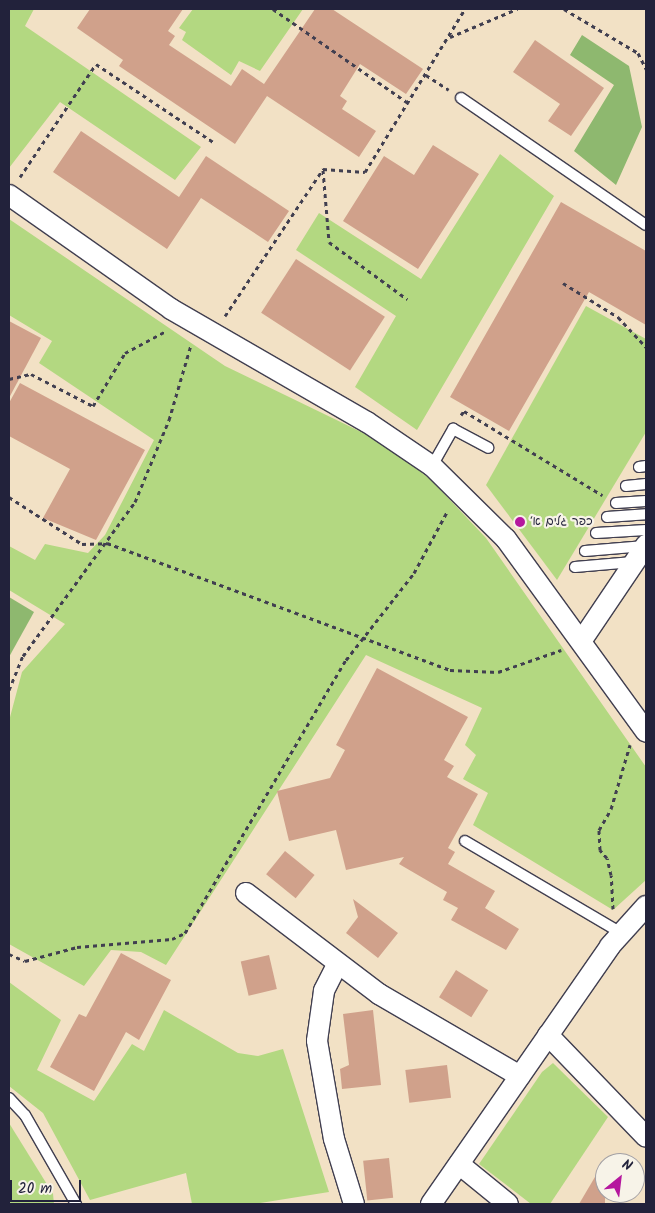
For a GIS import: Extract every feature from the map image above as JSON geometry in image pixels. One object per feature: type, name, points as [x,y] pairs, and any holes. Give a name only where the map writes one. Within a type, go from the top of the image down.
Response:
[{"type":"street","points":[[12,190],[200,326],[367,422],[432,466],[458,489],[506,539],[582,640],[643,728]]},
{"type":"street","points":[[582,640],[643,546]]},
{"type":"street","points":[[246,893],[337,965],[520,1076]]},
{"type":"street","points":[[431,1204],[617,931],[646,906]]},
{"type":"street","points":[[337,965],[324,991],[317,1040],[334,1139],[354,1204]]},
{"type":"street","points":[[548,1034],[646,1137]]},
{"type":"street","points":[[459,1164],[508,1204]]},
{"type":"lane","points":[[461,98],[646,224]]},
{"type":"lane","points":[[432,466],[454,429],[488,448]]},
{"type":"lane","points":[[626,486],[646,484]]},
{"type":"lane","points":[[616,503],[646,501]]},
{"type":"lane","points":[[607,517],[646,514]]},
{"type":"lane","points":[[596,533],[643,546]]},
{"type":"lane","points":[[585,552],[643,546]]},
{"type":"lane","points":[[575,567],[643,546]]},
{"type":"lane","points":[[465,841],[617,931]]},
{"type":"lane","points":[[9,1098],[25,1115],[76,1204]]},
{"type":"path","points":[[273,9],[408,103]]},
{"type":"path","points":[[323,169],[365,172],[449,38],[465,9]]},
{"type":"path","points":[[449,38],[517,9]]},
{"type":"path","points":[[564,9],[638,53],[646,69]]},
{"type":"path","points":[[12,190],[96,64],[215,143]]},
{"type":"path","points":[[426,74],[461,98]]},
{"type":"path","points":[[323,169],[328,242],[407,299]]},
{"type":"path","points":[[9,690],[23,656],[107,544],[135,502],[152,465],[200,326],[323,169]]},
{"type":"path","points":[[563,283],[618,317],[646,347]]},
{"type":"path","points":[[9,379],[31,374],[93,406],[125,353],[200,326]]},
{"type":"path","points":[[454,429],[464,411],[616,503]]},
{"type":"path","points":[[9,954],[25,961],[77,947],[172,939],[185,933],[363,636],[414,573],[458,489]]},
{"type":"path","points":[[9,497],[82,544],[107,544],[466,673],[498,672],[533,663],[582,640]]},
{"type":"path","points":[[617,931],[611,875],[607,858],[600,850],[599,830],[643,728]]},
{"type":"green space","points":[[9,9],[34,9],[25,26],[201,147],[175,180],[60,102],[9,168]]},
{"type":"green space","points":[[193,9],[303,9],[260,71],[239,61],[231,75],[182,40],[186,32],[179,28]]},
{"type":"green space","points":[[582,35],[629,66],[642,127],[616,185],[574,151],[614,85],[570,55]]},
{"type":"green space","points":[[500,154],[554,196],[417,430],[355,387],[396,316],[296,250],[319,213],[421,279]]},
{"type":"green space","points":[[9,219],[225,366],[386,444],[431,480],[486,538],[646,767],[646,880],[613,910],[473,825],[488,793],[463,779],[476,755],[465,745],[482,708],[366,655],[166,965],[141,952],[111,950],[84,986],[9,944],[9,721],[22,672],[65,624],[9,590],[9,546],[35,560],[45,544],[88,553],[105,535],[154,440],[39,363],[52,341],[9,315]]},
{"type":"green space","points":[[586,306],[646,339],[646,432],[557,580],[486,485]]},
{"type":"green space","points":[[9,597],[34,612],[9,657]]},
{"type":"green space","points":[[9,982],[61,1020],[37,1070],[94,1101],[132,1044],[144,1051],[164,1010],[238,1053],[258,1056],[283,1049],[329,1192],[254,1204],[192,1204],[186,1173],[90,1200],[43,1113],[9,1086]]},
{"type":"green space","points":[[553,1063],[608,1117],[550,1204],[531,1204],[479,1164],[542,1072]]},
{"type":"green space","points":[[9,1123],[53,1194],[54,1204],[9,1204]]},
{"type":"building","points":[[90,9],[183,9],[168,31],[175,36],[169,45],[231,86],[242,69],[264,84],[315,9],[332,9],[423,69],[406,94],[360,64],[340,96],[347,101],[342,109],[376,131],[359,157],[267,96],[235,144],[119,66],[123,60],[77,28]]},
{"type":"building","points":[[535,40],[604,88],[571,136],[548,121],[560,104],[513,72]]},
{"type":"building","points":[[81,131],[179,197],[206,156],[289,211],[268,242],[201,198],[167,249],[53,172]]},
{"type":"building","points":[[433,145],[479,174],[418,269],[343,221],[384,156],[414,175]]},
{"type":"building","points":[[561,202],[646,251],[646,325],[589,292],[509,431],[450,397]]},
{"type":"building","points":[[296,259],[385,317],[350,370],[261,313]]},
{"type":"building","points":[[9,321],[41,338],[9,398]]},
{"type":"building","points":[[20,383],[145,450],[96,540],[43,518],[70,469],[9,436],[9,403]]},
{"type":"building","points":[[377,668],[468,717],[444,760],[454,766],[447,777],[478,794],[448,848],[455,852],[448,864],[495,891],[485,908],[519,929],[506,950],[451,920],[458,908],[443,900],[447,892],[399,864],[404,857],[346,870],[336,830],[289,841],[277,791],[330,778],[345,750],[336,745]]},
{"type":"building","points":[[285,851],[315,875],[296,898],[266,874]]},
{"type":"building","points":[[353,899],[398,933],[378,958],[346,933],[358,917]]},
{"type":"building","points":[[121,953],[171,980],[139,1040],[126,1032],[94,1091],[50,1067],[79,1014],[86,1017]]},
{"type":"building","points":[[269,955],[277,989],[249,996],[241,962]]},
{"type":"building","points":[[456,970],[488,990],[471,1017],[439,997]]},
{"type":"building","points":[[373,1010],[381,1085],[342,1089],[340,1069],[349,1065],[343,1014]]},
{"type":"building","points":[[447,1065],[451,1098],[409,1103],[405,1070]]},
{"type":"building","points":[[389,1158],[393,1198],[367,1200],[363,1161]]},
{"type":"building","points":[[595,1177],[595,1203],[605,1204],[579,1204]]},
{"type":"place","name":"כפר גלים א׳","points":[[520,522]]}]
